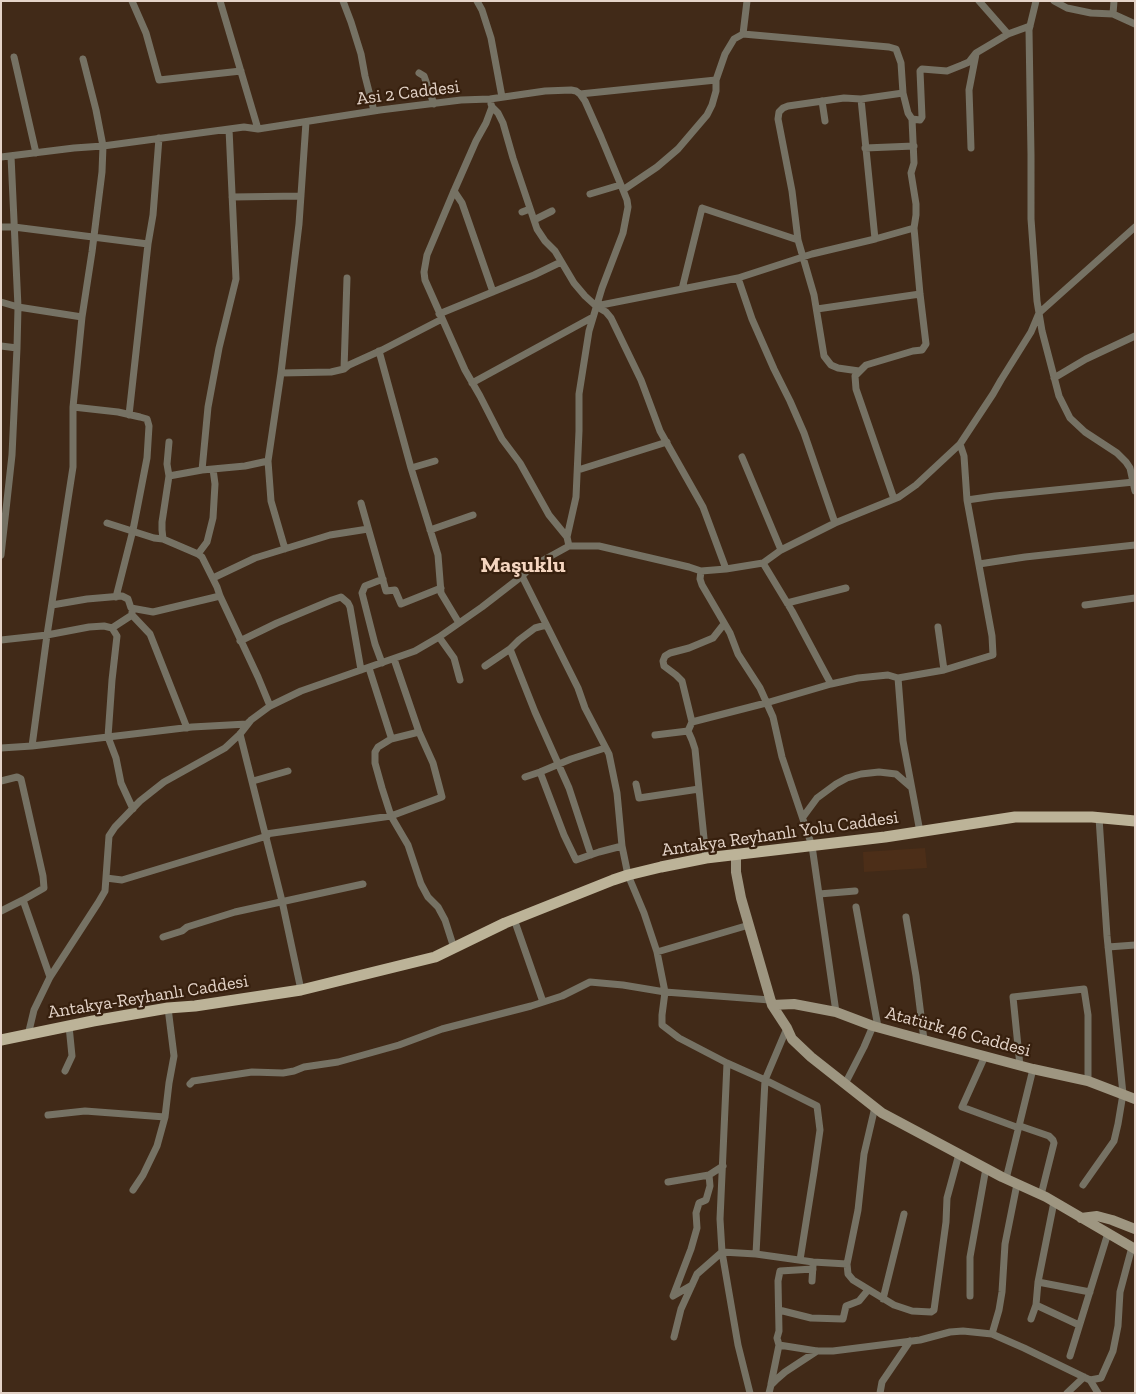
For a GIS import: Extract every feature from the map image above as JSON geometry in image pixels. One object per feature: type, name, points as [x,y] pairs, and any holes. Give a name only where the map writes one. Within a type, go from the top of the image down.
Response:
[{"type":"main road","name":"Antakya Reyhanlı Yolu Caddesi","points":[[301,990],[435,957],[514,919],[628,875],[706,858],[920,832],[1015,817],[1135,820]]},
{"type":"main road","points":[[736,854],[736,872],[741,898],[771,1003],[792,1039],[811,1057],[882,1113],[1006,1179],[1041,1195],[1133,1248]]},
{"type":"main road","name":"Antakya-Reyhanlı Caddesi","points":[[1,1040],[168,1008],[195,1006],[301,990]]},
{"type":"main road","name":"Atatürk 46 Caddesi","points":[[771,1003],[794,1004],[836,1012],[924,1040],[1020,1066],[1088,1081],[1135,1099]]},
{"type":"main road","points":[[1081,1218],[1097,1216],[1135,1229]]},
{"type":"street","points":[[132,1],[146,33],[158,80],[240,71]]},
{"type":"street","points":[[220,1],[258,129]]},
{"type":"street","points":[[343,1],[361,54],[374,111]]},
{"type":"street","points":[[478,1],[491,38],[502,97]]},
{"type":"street","points":[[743,34],[747,1]]},
{"type":"street","points":[[979,1],[1008,34]]},
{"type":"street","points":[[1036,1],[1029,30],[1031,219],[1037,301],[1042,331],[1059,396],[1070,418],[1085,432],[1117,453],[1126,462],[1130,468],[1135,491]]},
{"type":"street","points":[[1054,1],[1067,8],[1091,13],[1113,14],[1135,24]]},
{"type":"street","points":[[1113,14],[1114,1]]},
{"type":"street","points":[[912,119],[920,120],[922,117],[920,71],[922,69],[947,71],[969,62],[976,53],[1008,34],[1030,26]]},
{"type":"street","points":[[590,194],[622,187],[657,167],[678,149],[707,114],[712,105],[716,91],[716,80],[725,54],[734,40],[743,34],[896,49],[901,63],[903,93],[908,113],[912,119],[914,163],[911,173],[916,204],[914,228],[926,344],[922,350],[866,365],[855,376],[856,389],[894,499]]},
{"type":"street","points":[[971,148],[969,90],[976,53]]},
{"type":"street","points":[[14,57],[36,153]]},
{"type":"street","points":[[32,746],[46,635],[72,467],[73,406],[82,317],[102,172],[103,146],[83,59]]},
{"type":"street","points":[[419,73],[424,76],[434,104]]},
{"type":"street","name":"Asi 2 Caddesi","points":[[1,157],[103,146],[244,127],[258,129],[461,100],[490,99],[546,91],[576,90],[580,94],[716,80]]},
{"type":"street","points":[[859,371],[831,365],[824,356],[817,309],[798,240],[792,191],[778,119],[779,112],[788,106],[844,98],[861,99],[903,93]]},
{"type":"street","points":[[569,546],[567,536],[576,497],[578,470],[580,394],[589,331],[611,260],[623,233],[627,218],[627,200],[601,137],[580,94]]},
{"type":"street","points":[[490,99],[492,108],[486,123],[476,141],[427,255],[424,272],[425,280],[440,317],[502,439],[520,463],[549,515],[567,536]]},
{"type":"street","points":[[861,99],[875,239]]},
{"type":"street","points":[[822,101],[825,121]]},
{"type":"street","points":[[492,108],[498,113],[503,123],[537,229],[554,250],[580,290],[611,318],[641,380],[660,431],[703,507],[726,568]]},
{"type":"street","points":[[285,549],[270,501],[268,461],[300,224],[306,122]]},
{"type":"street","points":[[202,470],[208,407],[219,348],[236,280],[229,129]]},
{"type":"street","points":[[129,415],[148,244],[153,215],[159,138]]},
{"type":"street","points":[[865,148],[914,146]]},
{"type":"street","points":[[1,555],[12,455],[17,348],[18,307],[11,156]]},
{"type":"street","points":[[454,191],[462,203],[493,292]]},
{"type":"street","points":[[232,197],[301,196]]},
{"type":"street","points":[[682,289],[702,208],[798,240]]},
{"type":"street","points":[[522,212],[530,209]]},
{"type":"street","points":[[534,220],[552,211]]},
{"type":"street","points":[[1,227],[148,244]]},
{"type":"street","points":[[1,748],[187,728],[246,724],[270,706],[301,691],[415,651],[459,623],[522,576],[531,567],[569,546],[599,546],[700,571],[763,563],[782,550],[834,523],[899,497],[916,485],[960,444],[993,394],[1034,326],[1039,313],[1135,227]]},
{"type":"street","points":[[596,306],[738,278],[812,254],[914,228]]},
{"type":"street","points":[[281,373],[331,372],[344,369],[440,317],[561,262]]},
{"type":"street","points":[[344,369],[346,278]]},
{"type":"street","points":[[738,278],[752,319],[804,433],[834,523]]},
{"type":"street","points":[[817,309],[920,294]]},
{"type":"street","points":[[1,302],[18,307],[82,317]]},
{"type":"street","points":[[472,383],[593,317]]},
{"type":"street","points":[[1034,326],[1042,331]]},
{"type":"street","points":[[1054,378],[1086,359],[1135,336]]},
{"type":"street","points":[[1,346],[17,348]]},
{"type":"street","points":[[379,351],[438,554],[441,593],[459,623]]},
{"type":"street","points":[[73,406],[118,412],[147,420],[149,426],[146,458],[132,530],[116,597]]},
{"type":"street","points":[[163,539],[162,522],[169,476],[167,464],[170,442]]},
{"type":"street","points":[[578,470],[667,442]]},
{"type":"street","points":[[692,722],[831,684],[858,678],[888,675],[898,678],[944,670],[993,655],[992,636],[967,500],[964,456],[960,444]]},
{"type":"street","points":[[742,457],[782,550]]},
{"type":"street","points":[[169,476],[268,461]]},
{"type":"street","points":[[412,468],[435,461]]},
{"type":"street","points":[[1126,462],[1135,461]]},
{"type":"street","points":[[198,554],[207,542],[213,518],[215,484],[213,469]]},
{"type":"street","points":[[967,500],[1134,482]]},
{"type":"street","points":[[361,503],[386,591],[395,590],[401,604],[441,588]]},
{"type":"street","points":[[430,530],[473,516]]},
{"type":"street","points":[[107,523],[154,538],[163,539],[202,557],[270,706]]},
{"type":"street","points":[[213,578],[255,558],[330,535],[368,529]]},
{"type":"street","points":[[979,564],[1024,557],[1135,545]]},
{"type":"street","points":[[763,563],[788,603],[831,684]]},
{"type":"street","points":[[700,571],[702,586],[730,633],[738,654],[760,688],[773,717],[782,757],[812,846],[836,1012]]},
{"type":"street","points":[[522,576],[609,754],[617,793],[622,846],[628,875],[644,913],[657,952],[665,992],[662,1025],[678,1038],[727,1064],[765,1080],[817,1106],[820,1130],[800,1260]]},
{"type":"street","points":[[382,579],[365,586],[362,593],[375,644],[382,663]]},
{"type":"street","points":[[788,603],[846,588]]},
{"type":"street","points":[[52,605],[122,596],[128,599],[131,612],[150,634],[187,728]]},
{"type":"street","points":[[112,628],[131,612],[153,612],[220,596]]},
{"type":"street","points":[[240,641],[286,619],[341,597],[350,607],[361,670]]},
{"type":"street","points":[[1085,605],[1135,598]]},
{"type":"street","points":[[706,858],[694,749],[688,732],[692,722],[682,681],[664,666],[663,661],[670,653],[712,638],[724,624]]},
{"type":"street","points":[[485,666],[510,649],[535,628],[546,625]]},
{"type":"street","points":[[1,640],[46,635],[89,627],[104,626],[112,628],[118,636],[112,680],[108,737],[116,758],[121,783],[133,809]]},
{"type":"street","points":[[938,627],[944,670]]},
{"type":"street","points":[[439,637],[454,658],[460,680]]},
{"type":"street","points":[[510,649],[535,712],[569,788],[590,855]]},
{"type":"street","points":[[106,878],[122,880],[266,836],[391,816],[442,797],[433,763],[419,732],[394,659]]},
{"type":"street","points":[[369,668],[391,739]]},
{"type":"street","points":[[898,678],[903,742],[920,832]]},
{"type":"street","points":[[28,1035],[34,1010],[50,977],[105,891],[109,836],[115,827],[140,801],[164,782],[225,748],[251,720]]},
{"type":"street","points":[[419,732],[391,739],[378,747],[375,752],[374,763],[391,816],[408,845],[424,890],[438,907],[445,920],[454,948]]},
{"type":"street","points":[[655,736],[688,732]]},
{"type":"street","points":[[240,734],[282,901],[301,990]]},
{"type":"street","points":[[525,777],[605,748]]},
{"type":"street","points":[[253,781],[288,771]]},
{"type":"street","points":[[540,772],[564,835],[576,860],[622,846]]},
{"type":"street","points":[[803,817],[817,798],[829,789],[847,778],[861,774],[879,772],[896,774],[911,788]]},
{"type":"street","points":[[1,781],[17,777],[21,779],[44,888],[1,911]]},
{"type":"street","points":[[636,784],[639,798],[699,789]]},
{"type":"street","points":[[1083,1185],[1114,1141],[1123,1094],[1108,947],[1099,818]]},
{"type":"street","points":[[162,937],[235,912],[363,884]]},
{"type":"street","points":[[819,894],[855,891]]},
{"type":"street","points":[[23,900],[50,977]]},
{"type":"street","points":[[845,1084],[876,1026],[856,907]]},
{"type":"street","points":[[906,917],[924,1040]]},
{"type":"street","points":[[514,919],[543,1002]]},
{"type":"street","points":[[657,952],[749,925]]},
{"type":"street","points":[[1108,947],[1135,945]]},
{"type":"street","points":[[190,1084],[193,1081],[252,1072],[284,1073],[304,1067],[338,1062],[399,1045],[442,1028],[480,1020],[562,996],[590,982],[771,1003]]},
{"type":"street","points":[[1020,1066],[1013,997],[1084,989],[1088,1015],[1088,1081]]},
{"type":"street","points":[[133,1190],[144,1175],[157,1146],[165,1117],[174,1056],[168,1008]]},
{"type":"street","points":[[66,1071],[72,1056],[68,1026]]},
{"type":"street","points":[[756,1254],[765,1080],[787,1028]]},
{"type":"street","points":[[985,1056],[962,1107],[1049,1136],[1053,1140],[1054,1143],[1041,1195]]},
{"type":"street","points":[[727,1064],[720,1219],[722,1252],[738,1345],[750,1393]]},
{"type":"street","points":[[1006,1179],[1033,1069]]},
{"type":"street","points":[[875,1107],[864,1154],[858,1210],[847,1264],[848,1274],[853,1280],[894,1305],[912,1311],[931,1312],[934,1310],[946,1222],[946,1198],[959,1154]]},
{"type":"street","points":[[48,1116],[85,1111],[165,1117]]},
{"type":"street","points":[[668,1182],[709,1175],[723,1166]]},
{"type":"street","points":[[970,1296],[970,1258],[986,1168]]},
{"type":"street","points":[[692,1284],[673,1296],[697,1228],[696,1213],[699,1203],[706,1200],[710,1186],[709,1175]]},
{"type":"street","points":[[992,1334],[1002,1292],[1005,1244],[1017,1184]]},
{"type":"street","points":[[1030,1320],[1036,1306],[1038,1282],[1054,1202]]},
{"type":"street","points":[[883,1299],[904,1214]]},
{"type":"street","points":[[1070,1356],[1108,1233]]},
{"type":"street","points":[[1067,1393],[1087,1379],[1100,1378],[1113,1351],[1118,1326],[1120,1292],[1133,1248]]},
{"type":"street","points":[[674,1337],[681,1309],[697,1274],[722,1252],[800,1260],[813,1266]]},
{"type":"street","points":[[769,1393],[779,1345],[777,1338],[779,1331],[778,1281],[780,1271],[813,1266],[847,1264]]},
{"type":"street","points":[[812,1281],[813,1266]]},
{"type":"street","points":[[1038,1282],[1090,1292]]},
{"type":"street","points":[[779,1310],[811,1318],[842,1319],[846,1306],[859,1301],[868,1290]]},
{"type":"street","points":[[1036,1306],[1079,1325]]},
{"type":"street","points":[[779,1345],[816,1351],[833,1351],[920,1340],[950,1332],[992,1334],[1087,1379],[1098,1393]]},
{"type":"street","points":[[880,1393],[882,1382],[910,1341]]},
{"type":"street","points":[[771,1384],[816,1351]]},
{"type":"shaded area","points":[[925,848],[927,868],[864,872],[863,852]]},
{"type":"district","name":"Maşuklu","points":[[523,566]]}]
